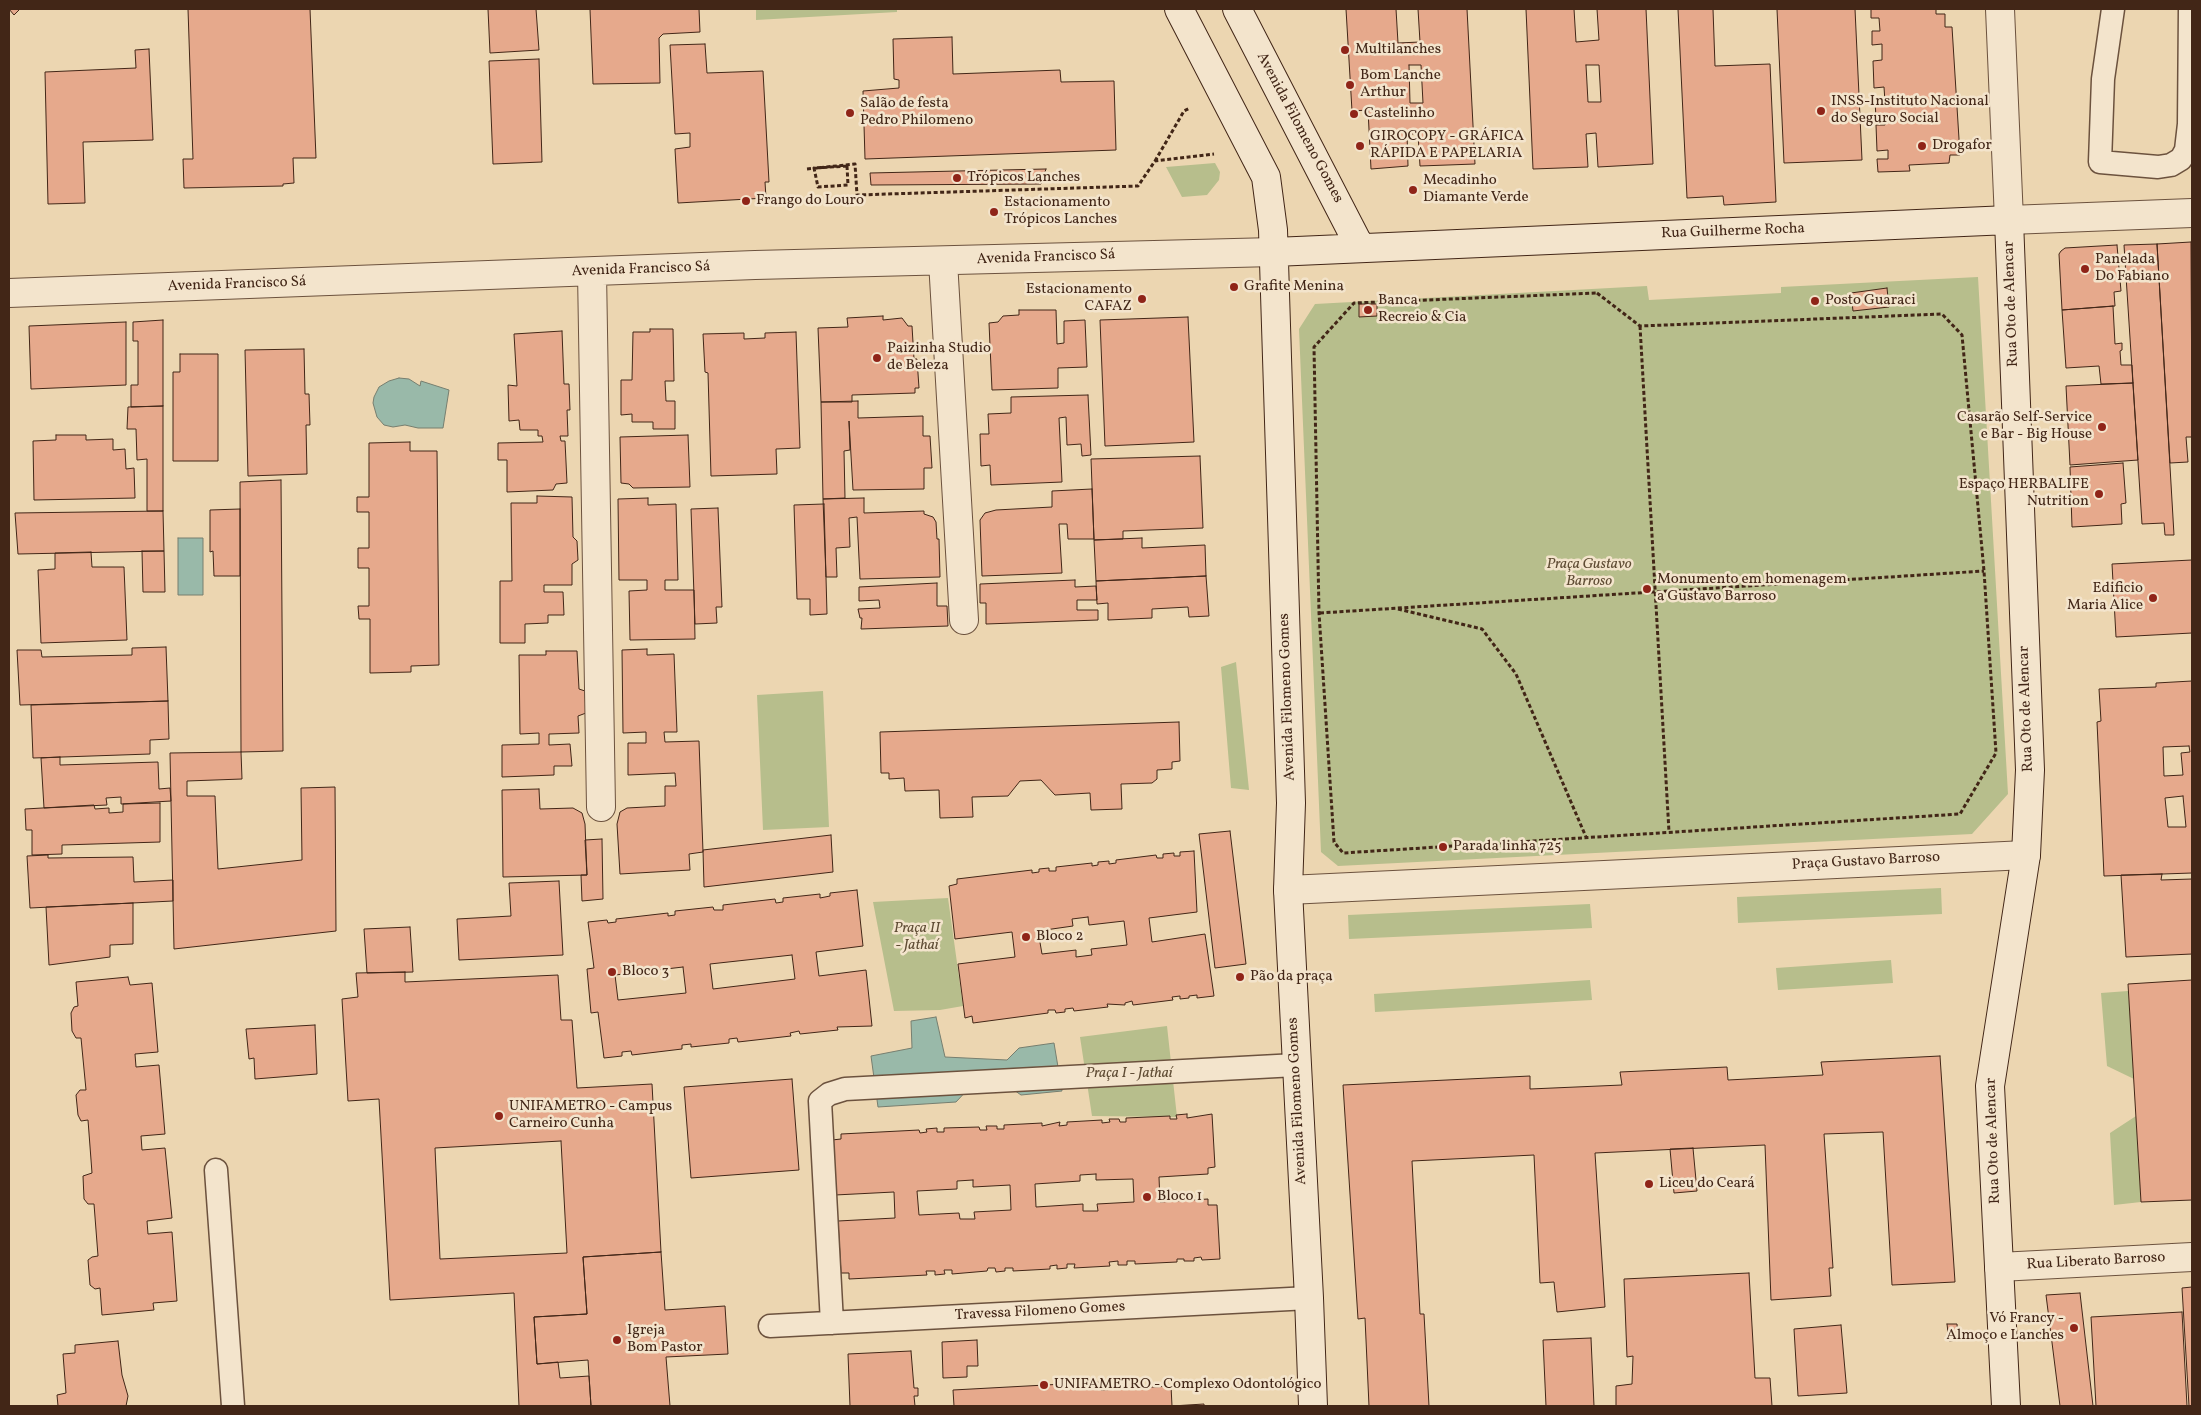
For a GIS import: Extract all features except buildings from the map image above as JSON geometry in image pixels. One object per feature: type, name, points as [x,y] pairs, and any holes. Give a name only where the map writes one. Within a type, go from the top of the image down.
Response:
[{"type":"street","name":"Avenida Filomeno Gomes","points":[[1179,9],[1266,177],[1274,252],[1291,803],[1288,890],[1313,1406]]},
{"type":"street","name":"Avenida Filomeno Gomes","points":[[1236,9],[1360,247]]},
{"type":"street","name":"Rua Oto de Alencar","points":[[2000,9],[2030,770],[2026,855],[1990,1086],[2006,1406]]},
{"type":"street","name":"Rua Guilherme Rocha","points":[[1274,252],[2192,213]]},
{"type":"street","name":"Avenida Francisco Sá","points":[[9,293],[755,265],[1274,252]]},
{"type":"street","points":[[943,261],[964,620]]},
{"type":"street","points":[[592,272],[601,807]]},
{"type":"street","name":"Praça Gustavo Barroso","points":[[1288,890],[2026,855]]},
{"type":"street","name":"Rua Liberato Barroso","points":[[1999,1267],[2192,1258]]},
{"type":"lane","points":[[2113,9],[2103,79],[2100,162],[2158,167],[2171,165],[2181,159],[2186,150],[2189,124],[2190,9]]},
{"type":"lane","points":[[832,1323],[820,1101],[829,1094],[845,1089],[1296,1065]]},
{"type":"lane","points":[[216,1170],[233,1406]]},
{"type":"lane","name":"Travessa Filomeno Gomes","points":[[770,1326],[1309,1298]]},
{"type":"path","points":[[807,168],[856,164],[857,195],[1138,186],[1184,111]]},
{"type":"path","points":[[1155,161],[1218,154]]},
{"type":"path","points":[[847,166],[848,185],[818,187],[814,168],[847,166]]},
{"type":"path","points":[[1597,292],[1640,326],[1942,314],[1962,336],[1984,571],[1996,753],[1960,814],[1343,853],[1334,842],[1319,613],[1314,347],[1354,303],[1597,292]]},
{"type":"path","points":[[1640,326],[1668,832]]},
{"type":"path","points":[[1319,613],[1984,571]]},
{"type":"path","points":[[1395,608],[1482,629],[1516,674],[1586,837]]},
{"type":"green space","points":[[756,9],[897,9],[897,12],[756,20]]},
{"type":"green space","points":[[1215,163],[1220,172],[1219,180],[1207,195],[1182,197],[1166,167]]},
{"type":"green space","name":"Praça Gustavo Barroso","points":[[1978,277],[2008,794],[1972,834],[1338,866],[1321,852],[1299,329],[1315,304],[1647,286],[1649,300],[1781,293],[1781,287]]},
{"type":"green space","points":[[1236,662],[1249,790],[1231,788],[1221,667]]},
{"type":"green space","points":[[823,691],[829,827],[763,830],[757,695]]},
{"type":"green space","points":[[1941,888],[1942,914],[1738,923],[1737,897]]},
{"type":"green space","name":"Praça II - Jathaí","points":[[948,898],[963,1006],[940,1010],[894,1011],[873,902]]},
{"type":"green space","points":[[1590,904],[1592,928],[1349,939],[1348,915]]},
{"type":"green space","points":[[1891,960],[1893,983],[1778,990],[1776,968]]},
{"type":"green space","points":[[1590,980],[1592,1000],[1375,1012],[1374,994]]},
{"type":"green space","points":[[2128,991],[2134,1079],[2107,1066],[2101,993]]},
{"type":"green space","name":"Praça I - Jathaí","points":[[1167,1026],[1177,1117],[1092,1116],[1080,1037]]},
{"type":"green space","points":[[2136,1116],[2141,1202],[2114,1205],[2110,1133]]},
{"type":"shaded area","points":[[399,378],[409,379],[420,386],[421,381],[449,390],[443,428],[418,428],[405,425],[393,427],[384,425],[377,417],[373,403],[374,397],[379,387]]},
{"type":"shaded area","points":[[178,538],[203,538],[203,595],[178,595]]},
{"type":"shaded area","points":[[936,1017],[945,1057],[1007,1060],[1019,1048],[1054,1043],[1062,1091],[1021,1095],[1004,1083],[970,1087],[956,1102],[878,1107],[871,1056],[912,1048],[911,1021]]},
{"type":"place","name":"Multilanches","points":[[1345,50]]},
{"type":"place","name":"Bom Lanche Arthur","points":[[1350,85]]},
{"type":"place","name":"INSS-Instituto Nacional do Seguro Social","points":[[1821,111]]},
{"type":"place","name":"Salão de festa Pedro Philomeno","points":[[850,113]]},
{"type":"place","name":"Castelinho","points":[[1354,114]]},
{"type":"place","name":"GIROCOPY - GRÁFICA RÁPIDA E PAPELARIA","points":[[1360,146]]},
{"type":"place","name":"Drogafor","points":[[1922,146]]},
{"type":"place","name":"Trópicos Lanches","points":[[957,178]]},
{"type":"place","name":"Mecadinho Diamante Verde","points":[[1413,190]]},
{"type":"place","name":"Frango do Louro","points":[[746,201]]},
{"type":"place","name":"Estacionamento Trópicos Lanches","points":[[994,212]]},
{"type":"place","name":"Panelada Do Fabiano","points":[[2085,269]]},
{"type":"place","name":"Grafite Menina","points":[[1234,287]]},
{"type":"place","name":"Estacionamento CAFAZ","points":[[1142,299]]},
{"type":"place","name":"Posto Guaraci","points":[[1815,301]]},
{"type":"place","name":"Banca Recreio & Cia","points":[[1368,310]]},
{"type":"place","name":"Paizinha Studio de Beleza","points":[[877,358]]},
{"type":"place","name":"Casarão Self-Service e Bar - Big House","points":[[2102,427]]},
{"type":"place","name":"Espaço HERBALIFE Nutrition","points":[[2099,494]]},
{"type":"place","name":"Monumento em homenagem a Gustavo Barroso","points":[[1647,589]]},
{"type":"place","name":"Edificio Maria Alice","points":[[2153,598]]},
{"type":"place","name":"Parada linha 725","points":[[1443,847]]},
{"type":"place","name":"Bloco 2","points":[[1026,937]]},
{"type":"place","name":"Bloco 3","points":[[612,972]]},
{"type":"place","name":"Pão da praça","points":[[1240,977]]},
{"type":"place","name":"UNIFAMETRO - Campus Carneiro Cunha","points":[[499,1116]]},
{"type":"place","name":"Liceu do Ceará","points":[[1649,1184]]},
{"type":"place","name":"Bloco 1","points":[[1147,1197]]},
{"type":"place","name":"Vó Francy - Almoço e Lanches","points":[[2074,1328]]},
{"type":"place","name":"Igreja Bom Pastor","points":[[617,1340]]},
{"type":"place","name":"UNIFAMETRO - Complexo Odontológico","points":[[1044,1385]]}]
